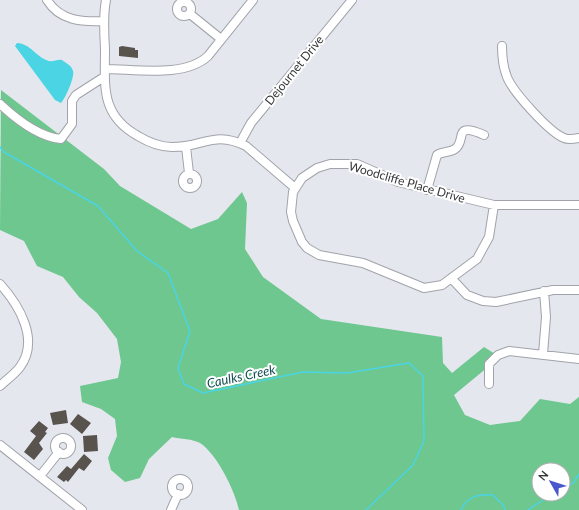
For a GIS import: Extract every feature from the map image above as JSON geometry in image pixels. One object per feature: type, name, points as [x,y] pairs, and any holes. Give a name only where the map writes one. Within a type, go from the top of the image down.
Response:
[{"type":"street","points":[[47,0],[57,12],[74,20],[82,22],[104,21]]},
{"type":"street","points":[[106,0],[104,21],[104,87],[108,106],[122,125],[144,140],[158,145],[186,147],[214,139],[224,138],[246,146],[295,188],[291,212],[293,221],[302,242],[307,248],[319,255],[363,263],[424,288],[442,285],[477,259],[489,237],[494,205]]},
{"type":"street","points":[[0,104],[33,129],[51,138],[61,139],[72,124],[72,101],[76,95],[104,73],[178,70],[185,69],[201,62],[253,0]]},
{"type":"street","name":"Dejournet Drive","points":[[240,143],[251,123],[352,0]]},
{"type":"street","points":[[190,14],[221,39]]},
{"type":"street","points":[[502,46],[502,60],[507,77],[515,91],[553,132],[565,139],[579,138]]},
{"type":"street","points":[[427,190],[437,155],[441,152],[454,150],[458,147],[461,135],[466,131],[472,130],[484,135]]},
{"type":"street","points":[[186,147],[189,173]]},
{"type":"street","name":"Woodcliffe Place Drive","points":[[295,188],[302,178],[312,170],[330,164],[357,164],[386,178],[427,190],[494,205],[579,205]]},
{"type":"street","points":[[452,279],[467,295],[483,301],[496,302],[544,291],[562,289],[579,290]]},
{"type":"street","points":[[0,284],[8,292],[23,318],[28,336],[28,352],[20,368],[0,386]]},
{"type":"street","points":[[543,354],[546,317],[544,291]]},
{"type":"street","points":[[489,384],[489,364],[498,354],[509,351],[579,359]]},
{"type":"street","points":[[0,444],[82,510]]},
{"type":"street","points":[[40,476],[59,452]]},
{"type":"street","points":[[171,510],[178,494]]},
{"type":"green space","points":[[1,90],[104,169],[120,186],[191,229],[218,219],[242,192],[247,203],[245,249],[263,277],[321,319],[442,337],[443,363],[452,373],[484,347],[500,357],[454,395],[465,415],[490,425],[520,421],[540,399],[570,404],[579,397],[579,510],[239,510],[234,493],[213,455],[200,443],[172,437],[149,459],[140,478],[125,482],[111,470],[108,458],[117,436],[115,419],[101,409],[82,402],[80,386],[118,378],[121,362],[117,339],[97,313],[79,297],[63,277],[37,266],[24,241],[0,230]]},
{"type":"water","points":[[17,43],[26,45],[45,59],[51,61],[62,60],[69,65],[73,71],[73,74],[67,93],[61,103],[55,100],[15,46]]},
{"type":"building","points":[[119,47],[135,48],[135,50],[138,50],[138,58],[119,56]]},
{"type":"building","points":[[66,410],[68,423],[53,425],[50,413]]},
{"type":"building","points":[[78,414],[91,423],[82,434],[70,424]]},
{"type":"building","points":[[39,421],[48,428],[45,432],[47,433],[39,443],[43,449],[34,460],[24,452],[36,436],[30,431]]},
{"type":"building","points":[[97,435],[98,451],[84,452],[83,436]]},
{"type":"building","points":[[84,454],[92,461],[84,471],[79,468],[68,482],[66,480],[64,482],[57,477],[67,466],[71,469]]},
{"type":"waterway","name":"Caulks Creek","points":[[0,147],[4,152],[98,206],[137,251],[168,273],[190,331],[178,368],[184,384],[203,393],[303,372],[347,373],[409,363],[423,376],[424,441],[413,465],[366,510]]},
{"type":"waterway","points":[[571,484],[579,474]]},
{"type":"waterway","name":"Caulks Creek","points":[[461,510],[470,499],[488,495],[493,495],[504,506],[505,510]]},
{"type":"waterway","points":[[528,510],[540,502]]}]
